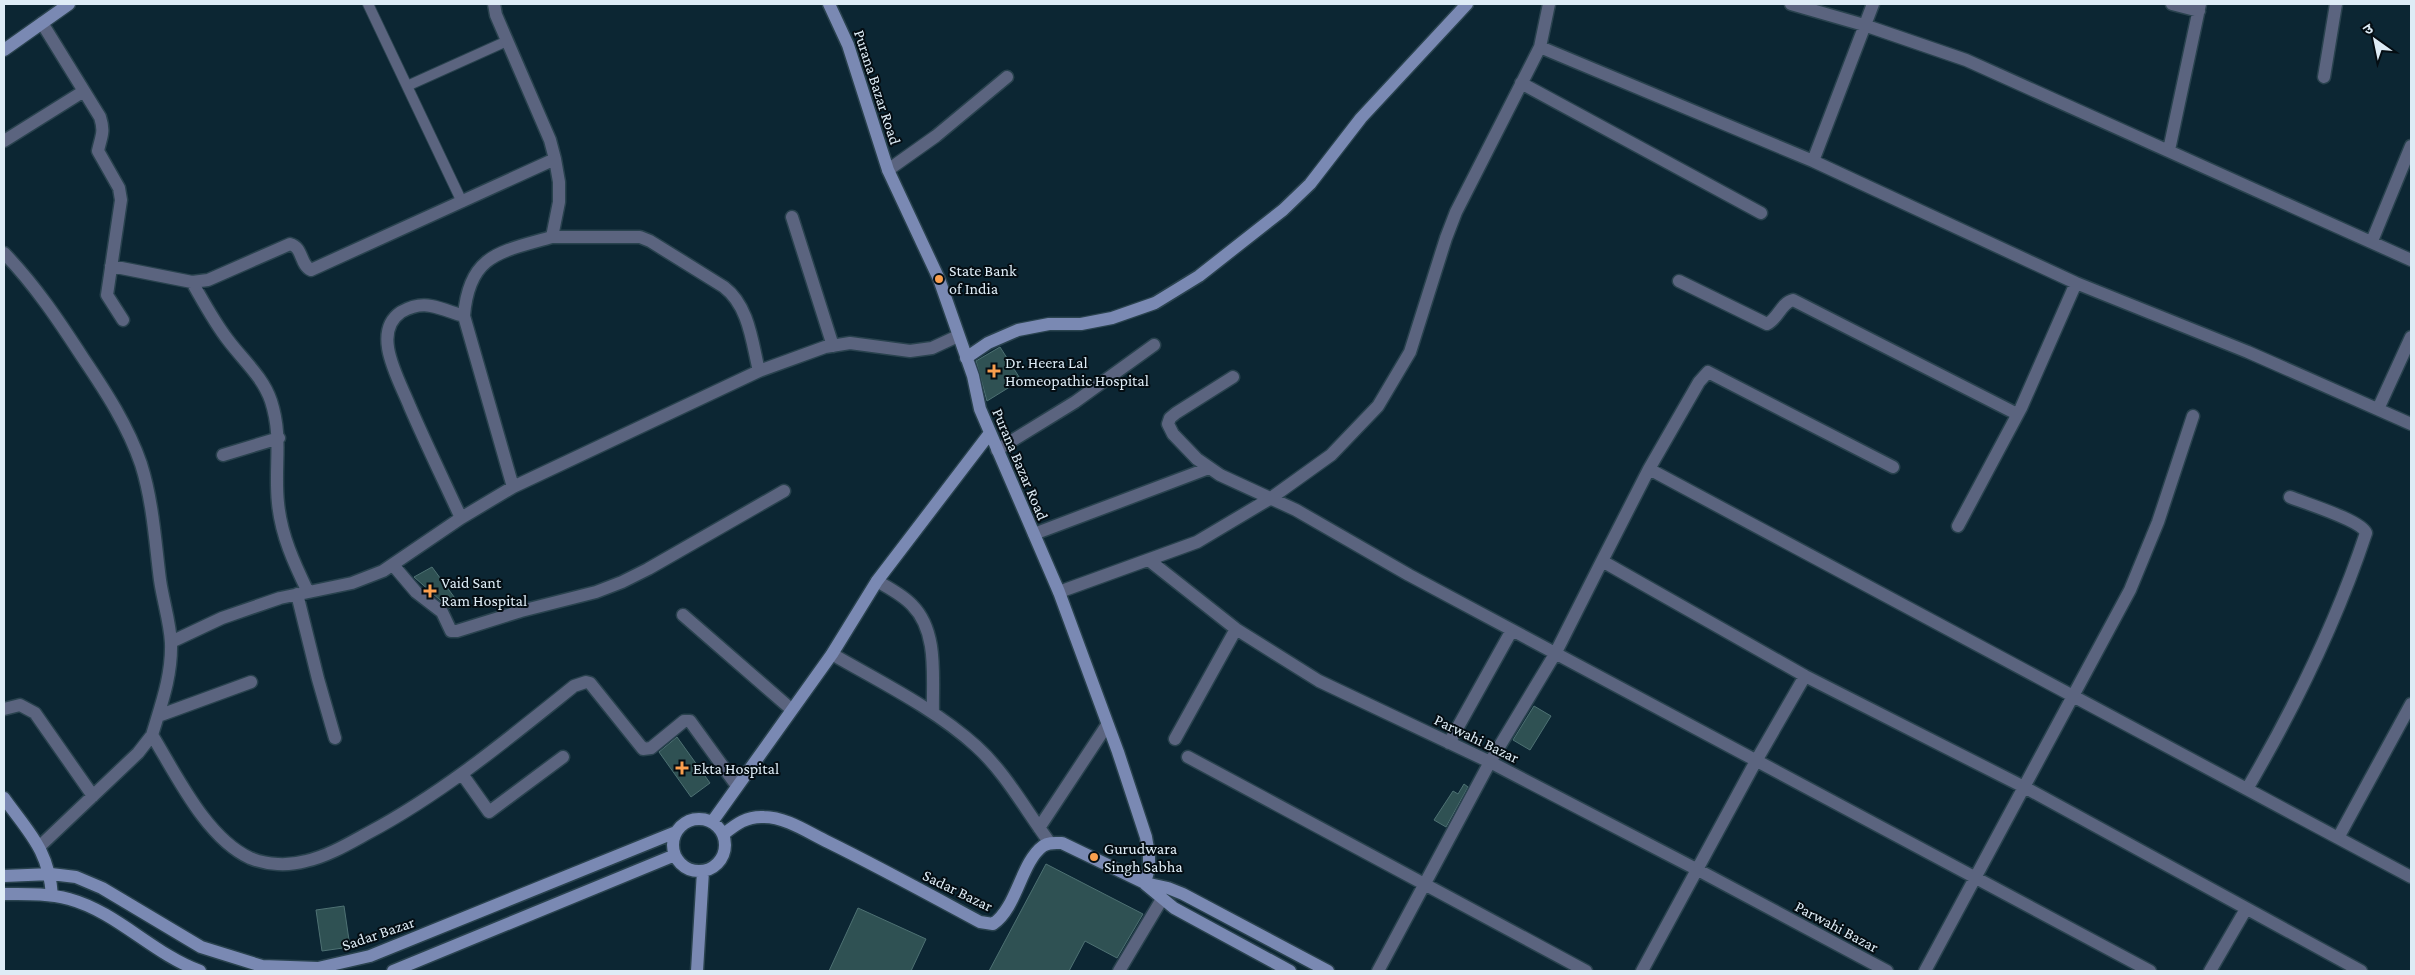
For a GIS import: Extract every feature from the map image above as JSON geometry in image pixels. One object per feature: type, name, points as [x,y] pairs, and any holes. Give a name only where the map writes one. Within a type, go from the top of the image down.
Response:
[{"type":"street","points":[[4,50],[69,4]]},
{"type":"street","points":[[494,4],[496,15],[550,140],[555,159],[559,182],[559,202],[552,237]]},
{"type":"street","points":[[966,358],[988,343],[1018,330],[1049,324],[1081,324],[1112,318],[1155,303],[1199,276],[1283,210],[1310,184],[1361,118],[1466,4]]},
{"type":"street","points":[[1059,592],[1150,561],[1197,542],[1271,498],[1331,455],[1378,406],[1410,352],[1456,212],[1540,48],[1549,4]]},
{"type":"street","points":[[1791,4],[1864,25],[1966,60],[2411,260]]},
{"type":"street","points":[[1812,161],[1873,4]]},
{"type":"street","points":[[2169,150],[2199,7],[2172,4]]},
{"type":"street","points":[[2324,77],[2336,4]]},
{"type":"street","name":"Purana Bazar Road","points":[[831,5],[848,45],[888,170],[939,279],[966,358],[980,409],[1059,592],[1118,752],[1146,837],[1149,868],[1145,883]]},
{"type":"street","points":[[42,23],[100,117],[104,136],[98,151],[119,188],[121,200],[107,295],[123,320]]},
{"type":"street","points":[[1540,48],[1812,161],[2076,284],[2248,352],[2411,424]]},
{"type":"street","points":[[888,170],[936,136],[1007,77]]},
{"type":"street","points":[[1521,84],[1761,213]]},
{"type":"street","points":[[4,141],[84,91]]},
{"type":"street","points":[[2372,242],[2411,146]]},
{"type":"street","points":[[111,266],[192,282],[208,280],[290,244],[298,249],[306,267],[311,270],[555,159]]},
{"type":"street","points":[[792,217],[833,346]]},
{"type":"street","points":[[513,487],[464,316],[467,292],[477,269],[490,258],[507,250],[552,237],[640,237],[650,241],[733,294],[745,316],[759,371]]},
{"type":"street","points":[[4,253],[28,278],[55,315],[110,398],[126,428],[141,464],[152,511],[160,582],[171,642],[167,689],[152,735],[138,753],[40,848]]},
{"type":"street","points":[[1679,281],[1766,324],[1772,322],[1787,302],[1793,300],[2016,414]]},
{"type":"street","points":[[192,282],[226,338],[261,380],[270,399],[277,422],[279,438],[277,456],[278,502],[283,533],[303,593],[318,679],[335,738]]},
{"type":"street","points":[[1958,526],[2016,414],[2076,284]]},
{"type":"street","points":[[461,518],[418,425],[391,358],[387,340],[389,327],[396,316],[412,307],[430,305],[464,316]]},
{"type":"street","points":[[171,642],[222,618],[303,593],[352,583],[383,572],[461,518],[513,487],[759,371],[833,346],[850,343],[910,351],[932,348],[958,336]]},
{"type":"street","points":[[2378,409],[2411,337]]},
{"type":"street","points":[[997,450],[1075,402],[1154,345]]},
{"type":"street","points":[[1378,971],[1426,885],[1490,762],[1555,654],[1649,469],[1704,373],[1711,372],[1893,467]]},
{"type":"street","points":[[1233,377],[1176,413],[1170,418],[1168,424],[1173,434],[1209,468],[1296,510],[1409,575],[1555,654],[2150,971]]},
{"type":"street","points":[[1925,971],[2026,788],[2072,696],[2130,590],[2158,522],[2193,416]]},
{"type":"street","points":[[712,822],[832,654],[877,581],[990,433]]},
{"type":"street","points":[[223,455],[279,438]]},
{"type":"street","points":[[1034,534],[1209,468]]},
{"type":"street","points":[[1649,469],[2411,877]]},
{"type":"street","points":[[393,566],[416,592],[442,612],[451,630],[457,631],[596,592],[622,582],[784,491]]},
{"type":"street","points":[[2247,789],[2282,729],[2328,637],[2366,532],[2363,527],[2290,497]]},
{"type":"street","name":"Parwahi Bazar","points":[[1150,561],[1193,597],[1236,629],[1319,681],[1490,762],[1887,971]]},
{"type":"street","points":[[1602,561],[1804,676],[2026,788],[2360,971]]},
{"type":"street","points":[[877,581],[913,605],[927,628],[931,647],[933,713]]},
{"type":"street","points":[[683,615],[791,709]]},
{"type":"street","points":[[1175,739],[1236,629]]},
{"type":"street","points":[[1449,743],[1512,630]]},
{"type":"street","points":[[832,654],[933,713],[977,747],[993,764],[1050,843],[1062,843],[1076,848],[1145,883],[1168,888],[1183,894],[1328,971]]},
{"type":"street","points":[[1642,971],[1804,676]]},
{"type":"street","points":[[158,716],[251,682]]},
{"type":"street","points":[[152,735],[204,817],[227,843],[250,858],[278,865],[306,861],[337,850],[409,811],[462,774],[574,686],[586,682],[590,684],[643,749],[651,748],[684,721],[690,720],[737,786]]},
{"type":"street","points":[[2338,838],[2411,704]]},
{"type":"street","points":[[4,709],[20,705],[35,713],[93,796]]},
{"type":"street","points":[[1038,828],[1107,725]]},
{"type":"street","points":[[462,774],[489,812],[563,757]]},
{"type":"street","points":[[1188,757],[1586,971]]},
{"type":"street","points":[[4,798],[40,848],[51,874],[52,896]]},
{"type":"street","name":"Sadar Bazar","points":[[724,834],[740,821],[751,818],[766,817],[796,826],[865,860],[980,922],[993,924],[1004,914],[1034,856],[1042,847],[1050,843]]},
{"type":"street","points":[[699,819],[712,822],[724,834],[723,857],[717,864],[702,871],[688,868],[675,855],[672,842],[676,832],[690,821],[699,819]]},
{"type":"street","name":"Sadar Bazar","points":[[4,876],[51,874],[76,877],[102,888],[201,947],[226,957],[262,966],[292,969],[333,968],[370,956],[676,832]]},
{"type":"street","points":[[393,971],[675,855]]},
{"type":"street","points":[[697,971],[702,871]]},
{"type":"street","points":[[1145,883],[1162,900],[1290,971]]},
{"type":"street","points":[[4,894],[52,896],[69,899],[91,908],[200,971]]},
{"type":"street","points":[[1119,971],[1162,900]]},
{"type":"street","points":[[2210,971],[2246,909]]},
{"type":"lane","points":[[368,4],[462,202]]},
{"type":"lane","points":[[407,86],[507,41]]},
{"type":"building","points":[[1000,347],[1021,380],[987,401],[976,361]]},
{"type":"building","points":[[432,567],[460,605],[449,608],[414,577]]},
{"type":"building","points":[[1534,706],[1551,716],[1530,750],[1513,740]]},
{"type":"building","points":[[677,737],[710,783],[691,797],[659,752]]},
{"type":"building","points":[[1464,784],[1468,787],[1446,827],[1434,820],[1453,791],[1458,794]]},
{"type":"building","points":[[1046,864],[1143,914],[1117,958],[1085,941],[1069,971],[989,971]]},
{"type":"building","points":[[344,906],[350,947],[322,951],[316,910]]},
{"type":"building","points":[[858,908],[926,939],[911,971],[829,971]]},
{"type":"place","name":"State Bank of India","points":[[939,279]]},
{"type":"place","name":"Dr. Heera Lal Homeopathic Hospital","points":[[994,371]]},
{"type":"place","name":"Vaid Sant Ram Hospital","points":[[430,591]]},
{"type":"place","name":"Ekta Hospital","points":[[682,768]]},
{"type":"place","name":"Gurudwara Singh Sabha","points":[[1094,857]]}]
